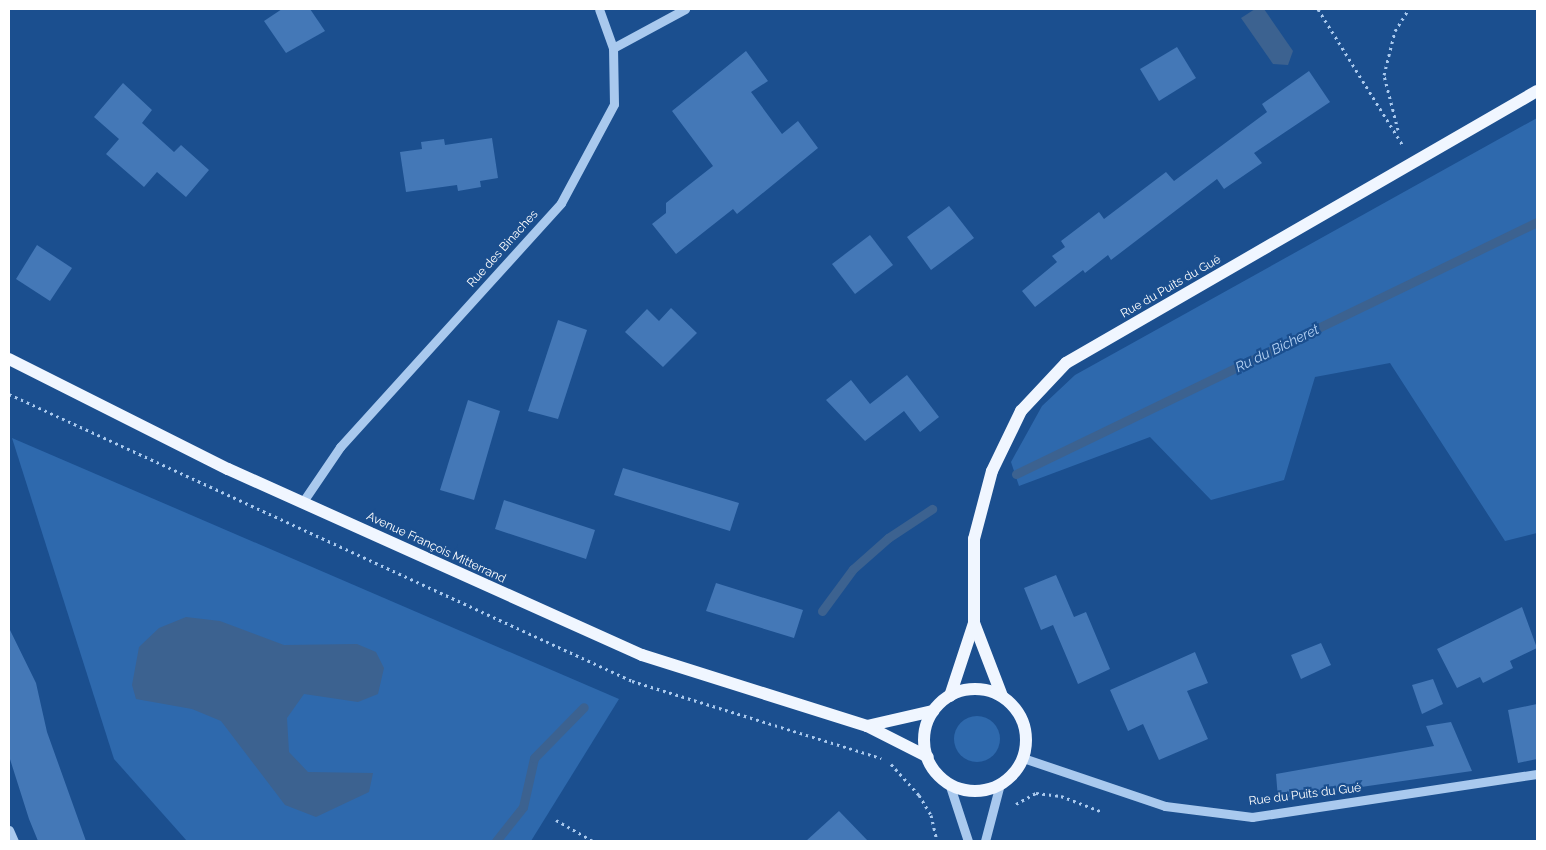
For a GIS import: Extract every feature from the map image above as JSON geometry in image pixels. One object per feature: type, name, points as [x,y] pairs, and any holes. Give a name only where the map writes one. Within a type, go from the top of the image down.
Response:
[{"type":"main road","name":"Rue du Puits du Gué","points":[[950,696],[974,623],[974,539],[992,471],[1021,411],[1066,363],[1537,91]]},
{"type":"main road","name":"Avenue François Mitterrand","points":[[9,359],[302,502],[642,655],[867,726],[928,757]]},
{"type":"main road","name":"Rue du Puits du Gué","points":[[974,623],[1002,696]]},
{"type":"main road","points":[[976,689],[1002,696],[1021,717],[1026,730],[1023,758],[1000,784],[974,790],[949,783],[928,757],[925,733],[933,711],[950,696],[976,689]]},
{"type":"main road","points":[[867,726],[933,711]]},
{"type":"street","name":"Rue des Binaches","points":[[302,502],[340,447],[561,203],[614,104],[612,48],[599,9]]},
{"type":"street","points":[[612,48],[685,9]]},
{"type":"street","name":"Rue du Puits du Gué","points":[[1023,758],[1165,806],[1252,817],[1537,774]]},
{"type":"street","points":[[949,783],[968,841]]},
{"type":"street","points":[[985,841],[1000,784]]},
{"type":"street","points":[[9,830],[14,841]]},
{"type":"path","points":[[1318,9],[1398,134]]},
{"type":"path","points":[[1409,9],[1394,31],[1384,75],[1398,134],[1410,164]]},
{"type":"path","points":[[9,394],[352,554]]},
{"type":"path","points":[[883,759],[919,795],[931,815],[937,841]]},
{"type":"path","points":[[1009,812],[1021,799],[1036,793],[1062,796],[1103,812]]},
{"type":"path","points":[[556,820],[593,841]]},
{"type":"shaded area","points":[[1255,9],[1264,9],[1293,51],[1288,65],[1273,64],[1241,18]]},
{"type":"shaded area","points":[[1537,118],[1537,533],[1505,541],[1390,363],[1315,377],[1284,480],[1211,500],[1150,437],[1019,486],[1011,462],[1042,406],[1075,375]]},
{"type":"shaded area","points":[[12,438],[619,699],[531,841],[187,841],[114,759]]},
{"type":"shaded area","points":[[186,617],[220,621],[284,645],[357,644],[376,652],[384,668],[378,694],[358,702],[304,694],[287,718],[289,752],[308,772],[373,773],[369,792],[316,817],[285,805],[221,721],[192,709],[136,699],[132,685],[139,647],[159,628]]},
{"type":"shaded area","points":[[982,716],[986,717],[996,726],[999,730],[999,748],[990,758],[982,762],[972,762],[964,758],[955,748],[954,734],[958,726],[968,717]]},
{"type":"building","points":[[282,9],[310,9],[325,31],[286,53],[264,21]]},
{"type":"building","points":[[1177,47],[1196,78],[1159,101],[1140,69]]},
{"type":"building","points":[[746,51],[768,81],[751,92],[782,134],[798,121],[818,148],[737,214],[733,209],[676,254],[652,224],[666,213],[666,203],[713,166],[672,111]]},
{"type":"building","points":[[1309,71],[1330,102],[1254,153],[1262,163],[1224,189],[1217,179],[1111,260],[1108,255],[1085,273],[1083,270],[1035,307],[1022,291],[1057,262],[1052,256],[1065,247],[1061,241],[1099,212],[1104,219],[1166,172],[1174,181],[1267,112],[1262,104]]},
{"type":"building","points":[[123,83],[152,110],[142,123],[174,152],[181,145],[209,170],[186,197],[157,172],[144,187],[106,154],[119,139],[94,117]]},
{"type":"building","points":[[492,138],[498,178],[480,181],[481,187],[458,191],[457,185],[406,192],[400,152],[422,149],[421,142],[444,139],[445,145]]},
{"type":"building","points":[[949,206],[974,238],[931,270],[907,237]]},
{"type":"building","points":[[870,235],[893,265],[855,294],[832,264]]},
{"type":"building","points":[[37,245],[72,268],[50,301],[16,279]]},
{"type":"building","points":[[671,308],[697,333],[663,367],[625,332],[647,309],[659,321]]},
{"type":"building","points":[[558,320],[587,330],[558,419],[528,411]]},
{"type":"building","points":[[907,375],[939,417],[920,432],[904,411],[865,441],[826,400],[851,380],[870,404]]},
{"type":"building","points":[[468,400],[500,411],[474,500],[440,490]]},
{"type":"building","points":[[623,468],[739,503],[730,531],[614,495]]},
{"type":"building","points":[[504,500],[595,530],[586,559],[495,529]]},
{"type":"building","points":[[1056,575],[1074,617],[1086,612],[1110,669],[1078,684],[1053,625],[1041,630],[1024,588]]},
{"type":"building","points":[[716,583],[803,610],[794,638],[706,611]]},
{"type":"building","points":[[1522,607],[1537,648],[1510,661],[1513,668],[1483,683],[1480,677],[1457,688],[1437,649]]},
{"type":"building","points":[[9,628],[36,683],[47,732],[86,841],[38,841],[29,819],[9,756]]},
{"type":"building","points":[[1321,643],[1331,665],[1301,679],[1291,655]]},
{"type":"building","points":[[1195,652],[1208,683],[1187,691],[1208,739],[1159,760],[1143,724],[1128,731],[1110,690]]},
{"type":"building","points":[[1433,679],[1443,704],[1422,714],[1412,685]]},
{"type":"building","points":[[1537,704],[1537,759],[1518,763],[1508,710]]},
{"type":"building","points":[[1451,722],[1472,771],[1278,799],[1276,774],[1434,746],[1426,726]]},
{"type":"building","points":[[839,811],[868,841],[806,841]]},
{"type":"waterway","name":"Ru du Bicheret","points":[[1016,474],[1537,222]]},
{"type":"waterway","name":"Ru du Bicheret","points":[[822,611],[853,569],[888,538],[932,509]]},
{"type":"waterway","name":"Ru du Bicheret","points":[[496,841],[523,807],[534,758],[584,707]]}]
